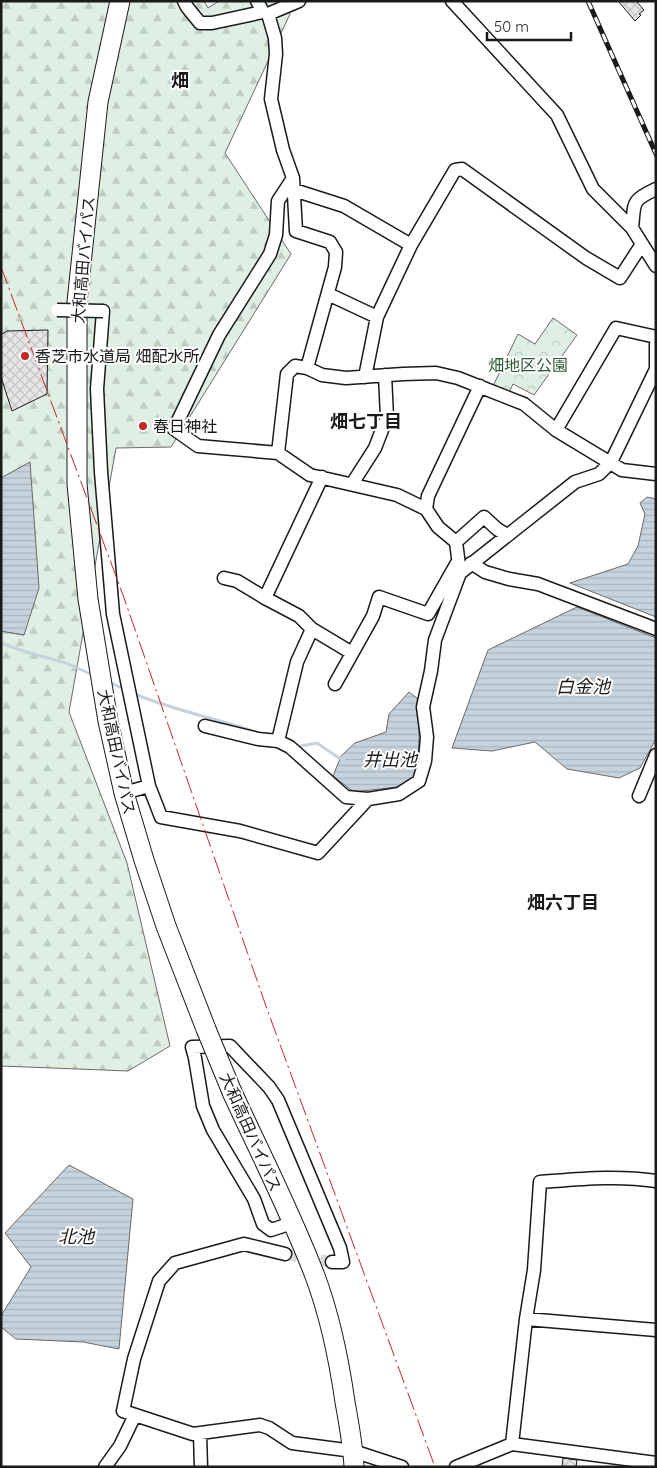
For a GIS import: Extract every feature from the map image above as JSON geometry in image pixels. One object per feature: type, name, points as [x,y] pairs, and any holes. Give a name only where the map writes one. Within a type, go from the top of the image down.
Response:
[{"type":"highway","name":"大和高田バイパス","points":[[120,1],[97,112],[77,302],[77,484],[88,599],[108,721],[124,793],[144,860],[166,926],[206,1029],[232,1092],[315,1277],[342,1380],[353,1459]]},
{"type":"street","points":[[184,1],[200,23],[212,23],[299,1]]},
{"type":"street","points":[[452,1],[557,115],[593,189],[632,228],[656,266]]},
{"type":"street","points":[[263,9],[275,38],[276,54],[271,99],[293,184],[296,231],[330,242],[336,252],[336,268],[307,368]]},
{"type":"street","points":[[365,377],[377,316],[412,245],[455,170],[462,170],[586,258],[620,278],[642,244]]},
{"type":"street","points":[[293,184],[344,206],[412,245]]},
{"type":"street","points":[[205,726],[258,739],[278,741],[290,747],[346,797],[368,799],[399,794],[419,781],[427,737],[423,707],[435,640],[463,566],[456,542],[438,527],[426,509],[397,495],[310,475],[278,453],[198,446],[174,429],[219,335],[270,254],[276,235],[278,202],[293,184]]},
{"type":"street","points":[[632,228],[632,212],[635,204],[641,196],[656,188]]},
{"type":"street","points":[[328,294],[377,316]]},
{"type":"street","points":[[57,310],[103,311],[97,389],[101,472],[113,614],[149,786],[161,817],[240,832],[318,853],[368,799]]},
{"type":"street","points":[[556,430],[616,328],[656,338]]},
{"type":"street","points":[[335,684],[373,616],[380,597],[428,614],[463,566],[507,535],[575,482],[600,474],[611,462],[656,369],[656,344]]},
{"type":"street","points":[[278,453],[287,374],[295,366],[307,368],[322,375],[346,378],[436,373],[458,378],[524,404],[556,430],[622,470],[656,474]]},
{"type":"street","points":[[352,484],[375,448],[387,417],[385,375]]},
{"type":"street","points":[[426,509],[428,496],[480,386]]},
{"type":"street","points":[[76,388],[97,389]]},
{"type":"street","points":[[265,598],[322,477]]},
{"type":"street","points":[[456,542],[484,517],[507,535]]},
{"type":"street","points":[[463,566],[509,579],[538,584],[656,629]]},
{"type":"street","points":[[224,578],[236,581],[299,616],[312,629],[352,653]]},
{"type":"street","points":[[278,741],[298,662],[312,629]]},
{"type":"street","points":[[640,796],[656,755]]},
{"type":"street","points":[[124,793],[149,786]]},
{"type":"street","points":[[292,1223],[271,1230],[263,1224],[254,1199],[213,1130],[203,1106],[192,1047],[230,1046],[278,1100],[340,1248],[343,1262],[332,1262]]},
{"type":"street","points":[[512,1444],[526,1319],[534,1270],[540,1182],[602,1177],[632,1177],[656,1181]]},
{"type":"street","points":[[285,1254],[244,1244],[175,1263],[159,1281],[134,1359],[123,1411],[193,1434],[260,1425],[270,1428],[292,1443],[353,1459],[402,1467]]},
{"type":"street","points":[[526,1319],[656,1330]]},
{"type":"street","points":[[105,1467],[120,1446],[135,1415]]},
{"type":"street","points":[[200,1434],[201,1467]]},
{"type":"street","points":[[456,1467],[512,1444],[656,1463]]},
{"type":"green space","points":[[1,1],[204,1],[208,8],[219,1],[288,1],[290,14],[225,153],[291,254],[171,447],[116,448],[69,712],[127,863],[170,1046],[128,1071],[1,1066],[1,631],[24,635],[30,463],[1,478]]},
{"type":"green space","name":"畑地区公園","points":[[553,318],[577,335],[534,395],[513,384],[509,393],[493,386],[518,334],[535,344]]},
{"type":"water","points":[[30,462],[39,588],[24,635],[1,631],[1,478]]},
{"type":"water","points":[[647,497],[656,499],[656,617],[570,583],[628,564],[638,546],[645,514],[640,503]]},
{"type":"water","name":"白金池","points":[[577,607],[656,638],[656,739],[640,768],[619,778],[567,769],[535,742],[492,751],[452,748],[488,650]]},
{"type":"water","name":"井出池","points":[[409,692],[417,698],[418,708],[419,748],[415,778],[406,786],[354,792],[333,776],[341,756],[355,743],[386,732],[389,714]]},
{"type":"water","name":"北池","points":[[69,1165],[133,1199],[119,1349],[83,1342],[16,1339],[1,1327],[1,1316],[31,1267],[5,1233]]},
{"type":"building","points":[[620,1],[636,1],[644,10],[635,21]]},
{"type":"building","name":"香芝市水道局 畑配水所","points":[[48,330],[47,394],[12,411],[1,377],[1,335],[7,331]]},
{"type":"building","points":[[563,1458],[577,1460],[576,1467],[562,1467]]},
{"type":"waterway","points":[[1,643],[66,663],[95,676]]},
{"type":"waterway","points":[[109,682],[124,689]]},
{"type":"waterway","points":[[135,694],[262,734]]},
{"type":"waterway","points":[[296,747],[317,743],[339,758],[344,759]]},
{"type":"tunnel","points":[[285,1254],[332,1262]]},
{"type":"railway","points":[[588,1],[656,154]]},
{"type":"power","points":[[1,267],[123,595],[267,1009],[435,1467]]},
{"type":"place","name":"香芝市水道局 畑配水所","points":[[25,356]]},
{"type":"place","name":"春日神社","points":[[143,426]]},
{"type":"district","name":"畑","points":[[180,81]]},
{"type":"district","name":"畑七丁目","points":[[366,422]]},
{"type":"district","name":"畑六丁目","points":[[563,903]]}]
